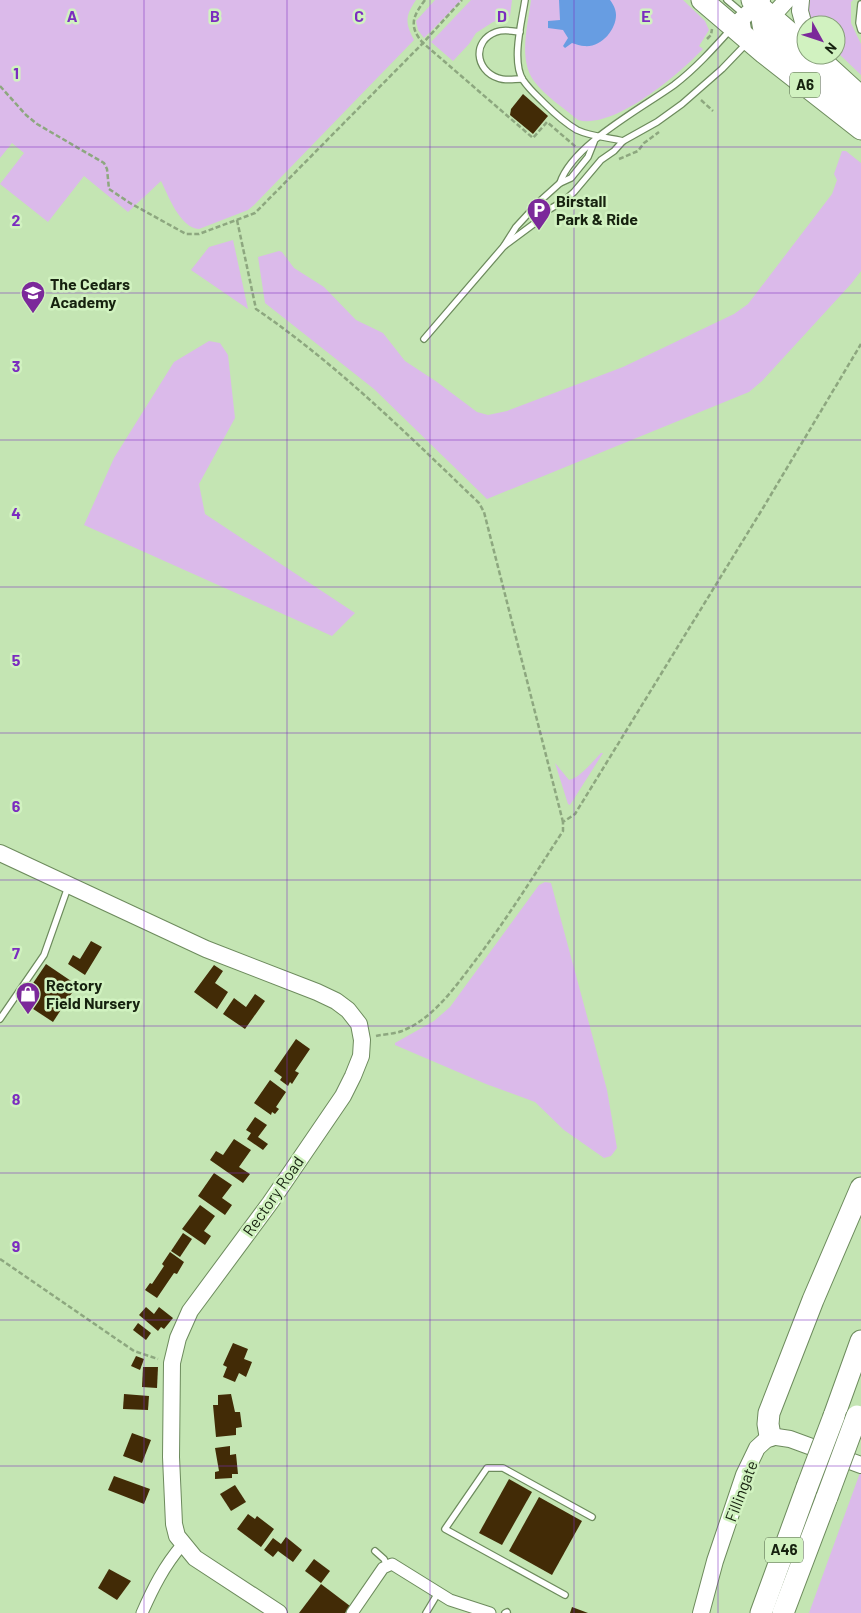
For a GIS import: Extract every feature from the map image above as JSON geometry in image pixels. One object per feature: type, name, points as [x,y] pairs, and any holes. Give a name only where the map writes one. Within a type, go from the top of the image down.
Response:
[{"type":"highway","name":"A6","points":[[702,0],[754,17],[796,41]]},
{"type":"highway","name":"A6","points":[[754,17],[861,130]]},
{"type":"highway","name":"A6","points":[[825,65],[861,97]]},
{"type":"highway","points":[[770,1436],[769,1413],[813,1300],[861,1188]]},
{"type":"highway","name":"A46","points":[[761,1613],[861,1341]]},
{"type":"highway","name":"A46","points":[[783,1613],[859,1411]]},
{"type":"street","points":[[787,0],[754,17],[774,43],[857,113],[861,119]]},
{"type":"street","points":[[801,0],[801,15]]},
{"type":"street","points":[[0,854],[206,949],[336,1001],[348,1010],[358,1024],[362,1040]]},
{"type":"street","name":"Rectory Road","points":[[279,1613],[209,1569],[182,1545],[177,1536],[174,1524],[171,1457],[172,1363],[178,1338],[190,1311],[270,1203],[342,1096],[361,1056],[362,1040]]},
{"type":"street","points":[[770,1436],[790,1439],[861,1465]]},
{"type":"street","name":"Fillingate","points":[[701,1613],[715,1562],[744,1476],[758,1448],[770,1436]]},
{"type":"street","points":[[142,1613],[155,1583],[182,1545]]},
{"type":"street","points":[[352,1613],[383,1568],[392,1564],[450,1600],[490,1613]]},
{"type":"lane","points":[[525,0],[518,49],[522,78],[530,90],[560,119],[578,130],[599,137],[622,141]]},
{"type":"lane","points":[[727,0],[754,17]]},
{"type":"lane","points":[[861,4],[859,23],[861,30]]},
{"type":"lane","points":[[424,339],[504,246],[516,227],[560,183],[564,173],[582,152],[599,137],[679,80],[754,17]]},
{"type":"lane","points":[[504,246],[535,223],[545,212],[570,196],[601,160],[614,151],[622,141],[657,122],[682,104],[722,69],[754,17]]},
{"type":"lane","points":[[520,32],[497,31],[486,37],[479,48],[479,61],[486,73],[500,79],[522,78]]},
{"type":"lane","points":[[0,1020],[44,955],[69,886]]},
{"type":"lane","points":[[565,1594],[445,1529],[487,1468],[503,1468],[592,1517]]},
{"type":"lane","points":[[375,1551],[384,1559],[387,1565]]},
{"type":"lane","points":[[426,1613],[438,1593]]},
{"type":"path","points":[[425,0],[413,20],[414,31],[423,42],[533,138],[546,122]]},
{"type":"path","points":[[0,86],[26,115],[37,124],[104,163],[107,168],[109,189],[174,228],[186,234],[198,234],[254,213],[462,0]]},
{"type":"path","points":[[701,100],[712,111]]},
{"type":"path","points":[[237,220],[256,309],[289,331],[368,396],[479,503],[484,512],[563,822],[563,831],[493,937],[461,980],[440,1004],[423,1018],[402,1031],[362,1040]]},
{"type":"path","points":[[563,822],[575,814],[763,508],[861,344]]},
{"type":"path","points":[[0,1259],[134,1352],[172,1363]]},
{"type":"shaded area","name":"The Cedars Academy","points":[[0,0],[416,0],[408,15],[409,29],[414,40],[254,205],[248,210],[199,229],[192,227],[180,217],[161,181],[128,212],[84,176],[48,222],[0,184],[24,153],[12,143],[0,158]]},
{"type":"shaded area","points":[[435,0],[462,0],[424,38],[418,30],[416,21]]},
{"type":"shaded area","points":[[471,0],[512,0],[510,16],[493,22],[476,33],[469,44],[453,61],[431,42]]},
{"type":"shaded area","points":[[531,0],[683,0],[705,21],[709,30],[699,46],[703,49],[645,98],[609,117],[593,121],[578,120],[544,92],[529,72],[526,63],[525,42]]},
{"type":"shaded area","points":[[806,0],[853,0],[851,2],[851,23],[861,44],[861,75],[846,61],[846,15],[807,15]]},
{"type":"shaded area","points":[[842,151],[846,151],[861,163],[861,271],[762,381],[749,392],[487,499],[374,389],[265,303],[258,257],[279,251],[282,252],[294,268],[324,287],[356,320],[383,333],[405,361],[477,412],[488,415],[507,411],[623,367],[734,314],[748,304],[832,194],[837,180],[834,174]]},
{"type":"shaded area","points":[[233,240],[248,309],[191,270],[209,247]]},
{"type":"shaded area","points":[[209,341],[220,343],[228,355],[235,418],[199,484],[205,514],[355,613],[332,636],[84,525],[114,458],[174,362]]},
{"type":"shaded area","points":[[603,753],[570,805],[568,804],[555,763],[569,780],[582,773]]},
{"type":"shaded area","points":[[545,882],[551,883],[607,1090],[617,1148],[611,1156],[604,1158],[564,1130],[535,1102],[486,1084],[395,1045],[395,1043],[434,1021],[450,1007],[539,885]]},
{"type":"shaded area","points":[[861,1470],[861,1613],[809,1613]]},
{"type":"water","points":[[559,0],[610,0],[616,13],[610,32],[602,41],[596,44],[584,46],[572,43],[565,48],[563,46],[568,38],[563,30],[548,28],[548,21],[560,20]]},
{"type":"building","points":[[523,94],[548,116],[533,134],[510,115],[511,109]]},
{"type":"building","points":[[91,941],[102,947],[85,975],[68,964],[73,955],[80,959]]},
{"type":"building","points":[[46,964],[77,985],[53,1022],[21,1001]]},
{"type":"building","points":[[214,965],[223,971],[215,983],[228,992],[217,1009],[194,992]]},
{"type":"building","points":[[255,994],[265,1001],[245,1029],[223,1014],[234,998],[246,1007]]},
{"type":"building","points":[[296,1039],[310,1049],[295,1071],[299,1073],[292,1084],[290,1082],[288,1086],[280,1080],[282,1077],[274,1071]]},
{"type":"building","points":[[270,1080],[286,1092],[276,1107],[279,1109],[275,1114],[272,1112],[271,1115],[254,1103]]},
{"type":"building","points":[[255,1117],[267,1125],[258,1137],[268,1144],[263,1150],[247,1139],[251,1133],[246,1130]]},
{"type":"building","points":[[234,1139],[251,1150],[239,1167],[250,1174],[243,1183],[210,1160],[216,1151],[223,1155]]},
{"type":"building","points":[[214,1173],[232,1185],[222,1198],[232,1205],[225,1215],[198,1196]]},
{"type":"building","points":[[200,1205],[215,1216],[204,1231],[211,1236],[205,1245],[182,1229]]},
{"type":"building","points":[[183,1233],[192,1239],[180,1257],[171,1251]]},
{"type":"building","points":[[170,1252],[184,1262],[177,1274],[174,1273],[157,1298],[145,1290],[150,1283],[152,1284],[164,1266],[162,1264]]},
{"type":"building","points":[[146,1307],[154,1314],[159,1307],[173,1318],[164,1329],[161,1327],[158,1331],[139,1315]]},
{"type":"building","points":[[138,1323],[151,1333],[146,1340],[133,1330]]},
{"type":"building","points":[[233,1343],[248,1349],[244,1359],[252,1362],[246,1377],[239,1373],[235,1382],[223,1377],[227,1367],[223,1365]]},
{"type":"building","points":[[136,1356],[144,1359],[140,1370],[131,1366]]},
{"type":"building","points":[[143,1367],[158,1367],[157,1388],[142,1387]]},
{"type":"building","points":[[124,1394],[149,1396],[148,1410],[123,1409]]},
{"type":"building","points":[[231,1394],[235,1412],[240,1412],[242,1427],[236,1428],[236,1435],[216,1437],[213,1405],[218,1405],[218,1395]]},
{"type":"building","points":[[132,1433],[151,1440],[142,1463],[123,1456]]},
{"type":"building","points":[[230,1446],[230,1455],[236,1454],[238,1474],[232,1474],[232,1478],[215,1479],[215,1472],[219,1471],[215,1448]]},
{"type":"building","points":[[114,1476],[150,1489],[144,1504],[108,1490]]},
{"type":"building","points":[[509,1479],[532,1492],[502,1545],[479,1533]]},
{"type":"building","points":[[235,1485],[246,1502],[231,1511],[220,1494]]},
{"type":"building","points":[[539,1497],[582,1521],[552,1575],[509,1551]]},
{"type":"building","points":[[248,1514],[255,1519],[257,1516],[274,1529],[261,1547],[237,1529]]},
{"type":"building","points":[[286,1537],[302,1550],[293,1562],[278,1551],[273,1557],[264,1550],[273,1538],[281,1544]]},
{"type":"building","points":[[314,1559],[330,1571],[321,1583],[305,1571]]},
{"type":"building","points":[[109,1569],[131,1581],[117,1600],[98,1588]]},
{"type":"building","points":[[321,1584],[350,1606],[345,1613],[299,1613]]},
{"type":"building","points":[[572,1607],[588,1613],[570,1613]]},
{"type":"place","name":"Birstall Park & Ride","points":[[539,231]]},
{"type":"place","name":"The Cedars Academy","points":[[33,314]]},
{"type":"place","name":"Rectory Field Nursery","points":[[28,1015]]}]
